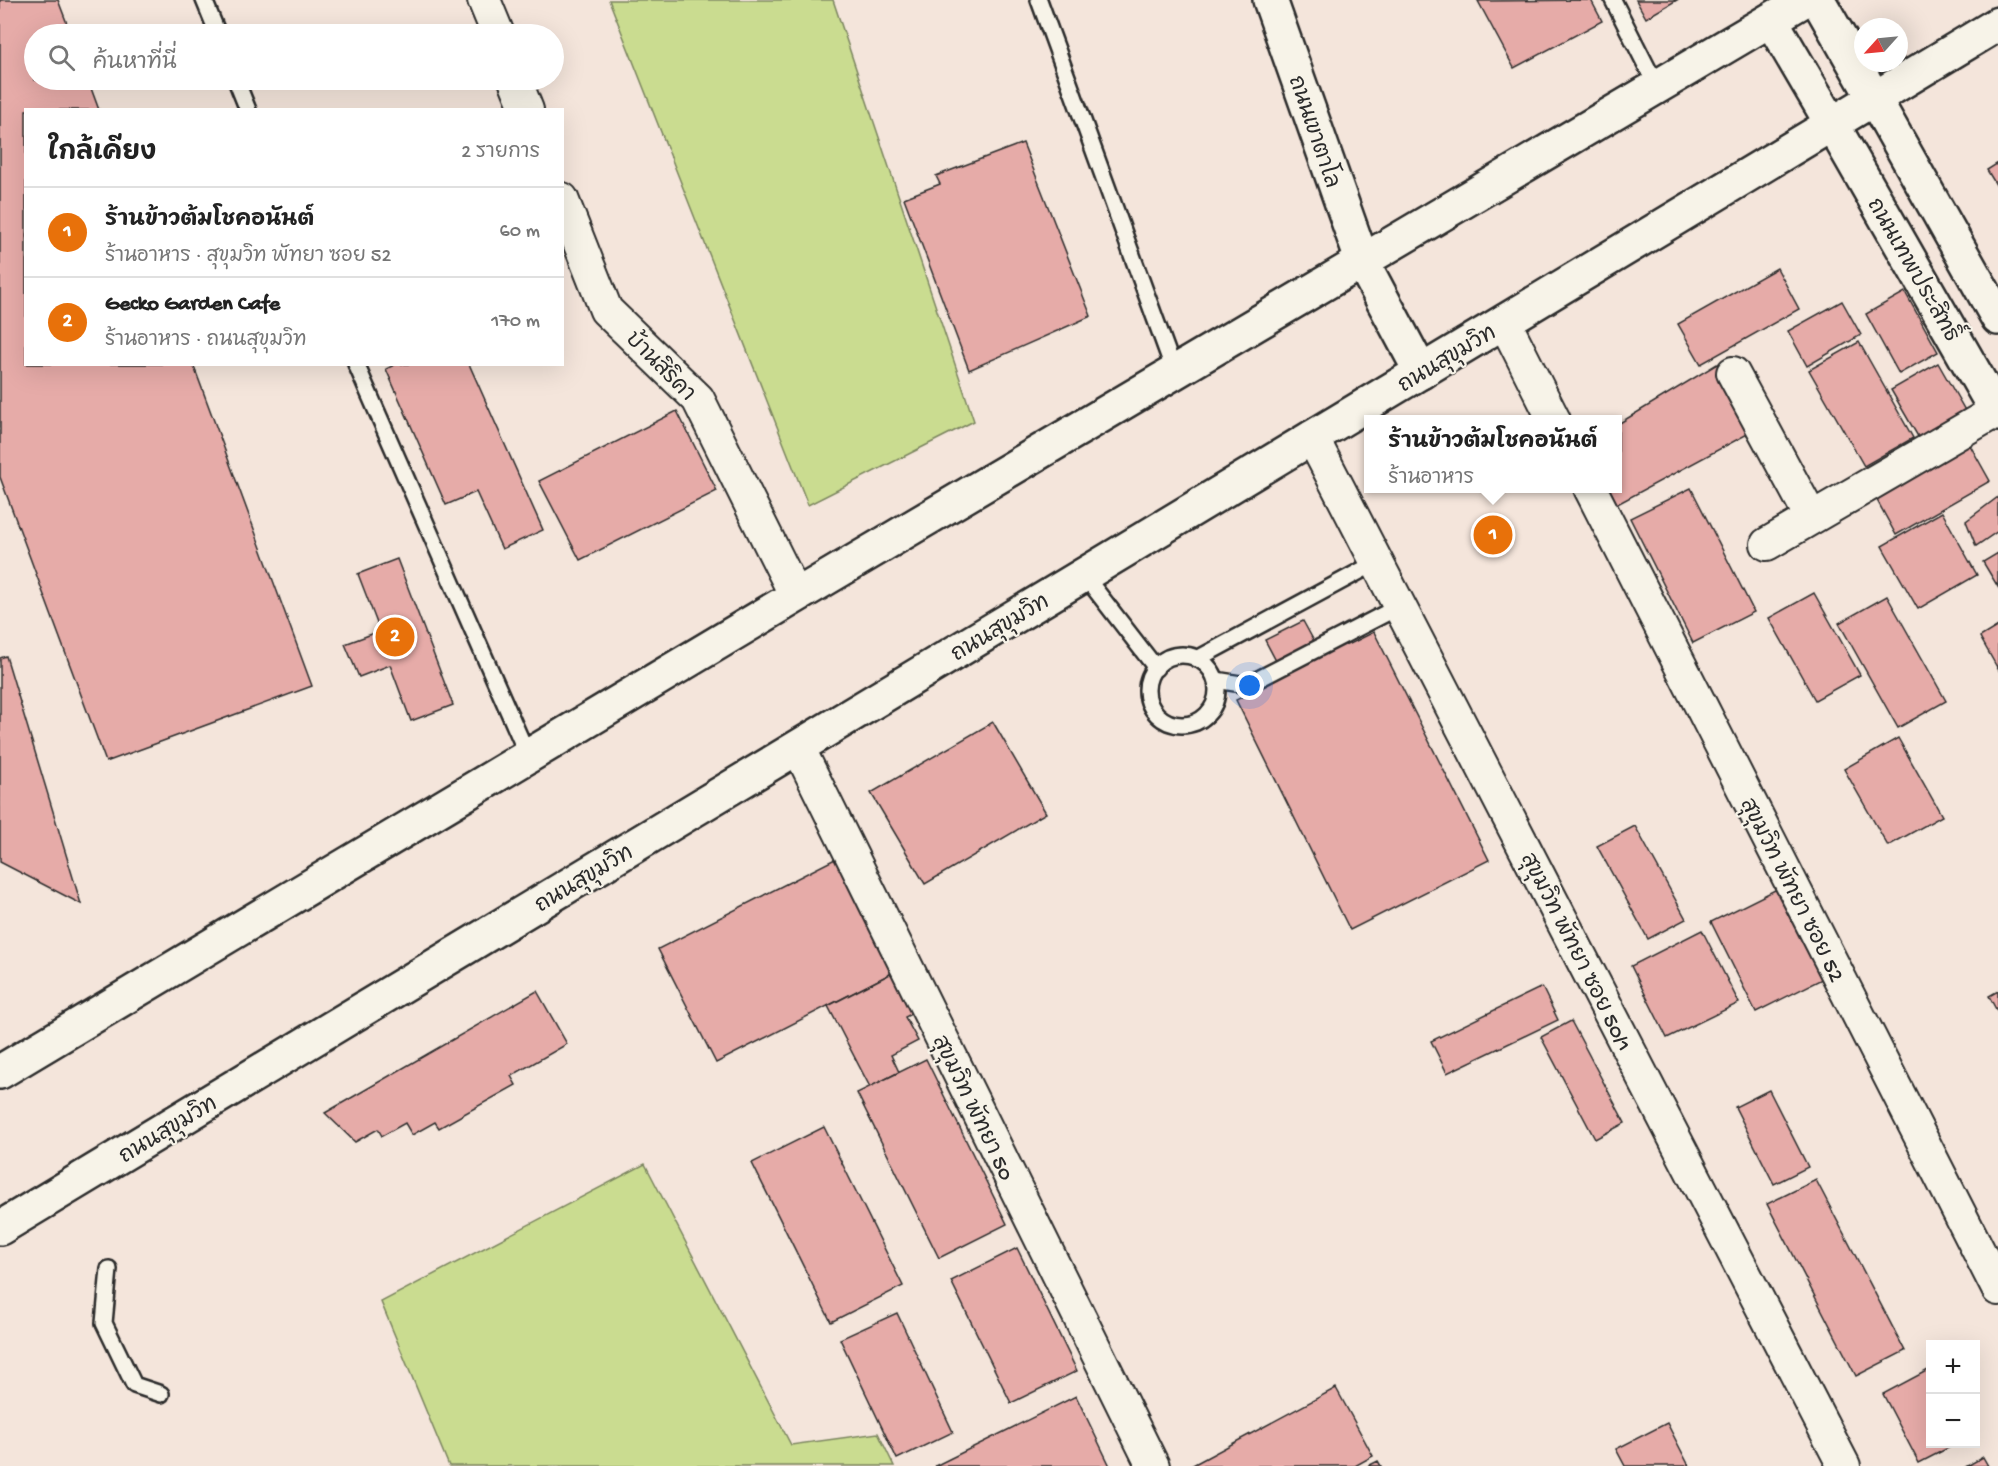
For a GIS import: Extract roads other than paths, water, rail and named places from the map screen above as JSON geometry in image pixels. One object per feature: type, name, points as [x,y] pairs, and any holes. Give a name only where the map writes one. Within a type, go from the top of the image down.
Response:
[{"type":"main road","name":"ถนนเขาตาโล","points":[[1270,0],[1363,262],[1421,372]]},
{"type":"main road","points":[[2,1067],[1795,5],[1874,98],[1998,318]]},
{"type":"main road","name":"ถนนเทพประสิทธิ์","points":[[1795,5],[1832,123],[1997,413]]},
{"type":"main road","name":"ถนนสุขุมวิท","points":[[0,1228],[1998,24]]},
{"type":"street","points":[[484,0],[494,24]]},
{"type":"street","points":[[519,90],[526,108]]},
{"type":"street","name":"บ้านสิริคา","points":[[564,204],[606,310],[698,399],[796,596]]},
{"type":"street","points":[[1504,321],[1551,415]]},
{"type":"street","points":[[1733,373],[1811,517]]},
{"type":"street","points":[[1767,544],[1997,413]]},
{"type":"street","name":"สุขุมวิท พัทยา ซอย 50/1","points":[[1312,437],[1844,1466]]},
{"type":"street","name":"สุขุมวิท พัทยา ซอย 52","points":[[1592,493],[1998,1289]]},
{"type":"street","name":"สุขุมวิท พัทยา 50","points":[[798,747],[1153,1466]]},
{"type":"lane","points":[[204,0],[214,24]]},
{"type":"lane","points":[[1039,0],[1175,373]]},
{"type":"lane","points":[[1613,0],[1658,87]]},
{"type":"lane","points":[[240,90],[247,108]]},
{"type":"lane","points":[[357,366],[528,756]]},
{"type":"lane","points":[[1197,659],[1377,562]]},
{"type":"lane","points":[[1084,575],[1156,668]]},
{"type":"lane","points":[[1216,680],[1247,685],[1400,606]]},
{"type":"lane","points":[[1181,655],[1197,659],[1210,670],[1216,680],[1216,701],[1210,711],[1193,724],[1170,723],[1152,708],[1148,684],[1156,668],[1169,657],[1181,655]]},
{"type":"lane","points":[[109,1269],[104,1323],[134,1385],[161,1394]]},
{"type":"place","name":"ร้านข้าวต้มโชคอนันต์","points":[[1493,535]]},
{"type":"place","name":"Gecko Garden Cafe","points":[[395,637]]}]
